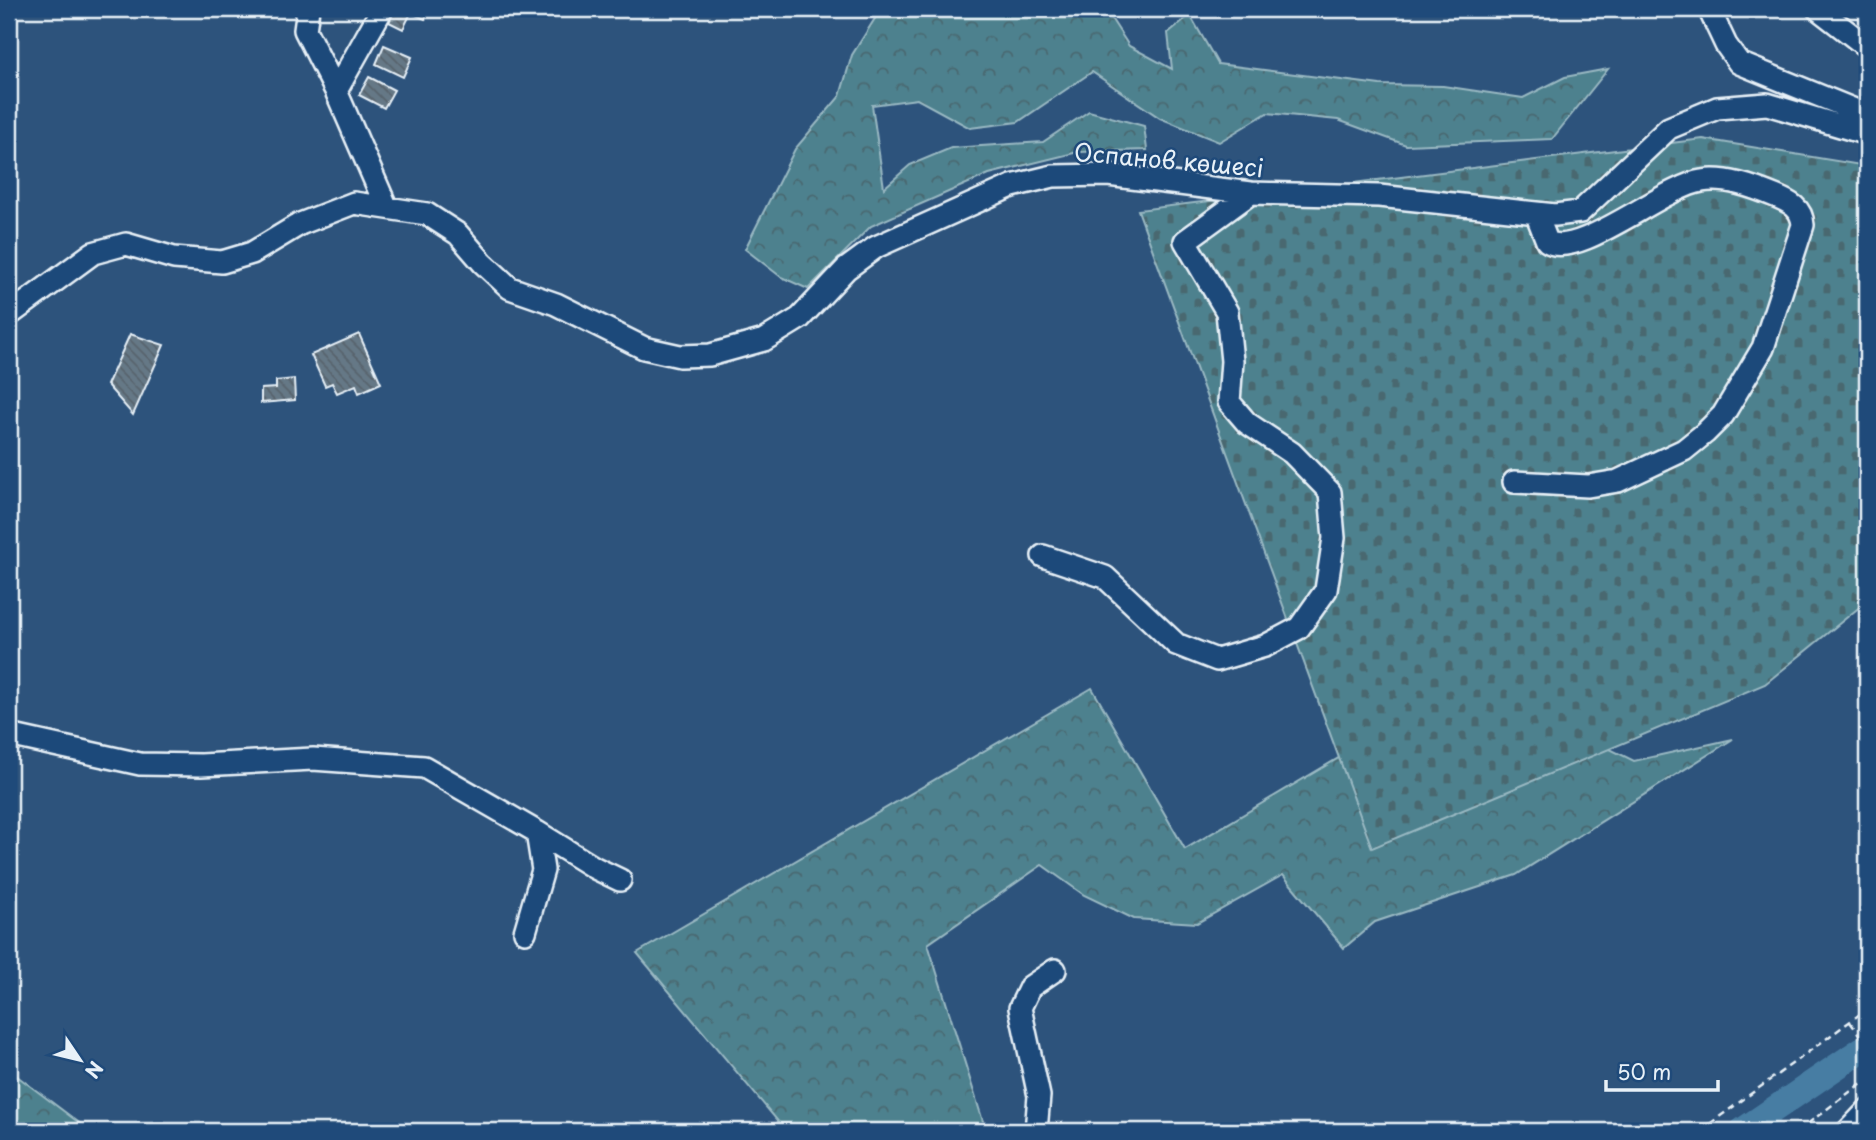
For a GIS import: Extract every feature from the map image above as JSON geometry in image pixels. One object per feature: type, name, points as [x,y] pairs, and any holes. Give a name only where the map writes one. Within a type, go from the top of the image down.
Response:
[{"type":"street","points":[[308,9],[305,30],[337,91],[386,206]]},
{"type":"street","points":[[337,91],[382,9]]},
{"type":"street","points":[[1709,9],[1726,45],[1739,63],[1867,115]]},
{"type":"street","points":[[1818,9],[1867,47]]},
{"type":"street","name":"Оспанов көшесі","points":[[9,315],[93,253],[126,244],[174,258],[222,262],[253,253],[300,224],[354,203],[427,214],[458,234],[483,263],[510,288],[556,304],[644,348],[680,356],[710,355],[764,340],[800,318],[846,269],[876,247],[1012,186],[1053,176],[1108,175],[1251,193],[1379,196],[1555,215],[1580,212],[1669,128],[1717,108],[1767,104],[1867,134]]},
{"type":"street","points":[[1514,482],[1588,486],[1618,481],[1672,457],[1705,433],[1730,404],[1763,348],[1803,225],[1797,208],[1782,199],[1732,182],[1704,180],[1669,192],[1581,241],[1563,247],[1547,241],[1536,213]]},
{"type":"street","points":[[1043,556],[1105,577],[1175,644],[1217,660],[1265,646],[1299,628],[1326,590],[1334,538],[1330,492],[1292,453],[1247,423],[1228,402],[1232,361],[1227,312],[1185,241],[1251,193]]},
{"type":"street","points":[[9,734],[140,764],[201,765],[313,759],[424,767],[620,880]]},
{"type":"street","points":[[525,932],[543,870],[537,832]]},
{"type":"street","points":[[1036,1131],[1039,1096],[1020,1008],[1030,987],[1055,970]]},
{"type":"street","points":[[1848,1131],[1867,1111]]},
{"type":"path","points":[[1700,1131],[1867,1009]]},
{"type":"path","points":[[1850,1022],[1867,1045]]},
{"type":"path","points":[[1798,1131],[1867,1079]]},
{"type":"green space","points":[[881,9],[1105,9],[1129,46],[1172,69],[1168,33],[1190,15],[1218,64],[1380,85],[1443,86],[1523,98],[1565,77],[1608,69],[1552,139],[1406,145],[1338,120],[1267,113],[1219,142],[1160,118],[1092,72],[1018,122],[970,128],[917,99],[872,105],[884,188],[910,165],[951,148],[1043,142],[1089,111],[1144,126],[1147,150],[1078,152],[989,174],[871,226],[808,289],[781,277],[745,249],[795,149],[840,96],[852,55]]},
{"type":"green space","points":[[1703,139],[1867,166],[1867,601],[1765,684],[1372,848],[1138,210]]},
{"type":"green space","points":[[1391,641],[1634,761],[1733,739],[1516,875],[1375,922],[1344,948],[1283,875],[1197,923],[1134,919],[1084,895],[1042,865],[928,944],[986,1131],[786,1131],[637,953],[1092,688],[1185,849],[1401,721]]},
{"type":"green space","points":[[9,1070],[90,1131],[9,1131]]},
{"type":"building","points":[[395,9],[429,9],[425,19],[411,13],[403,29],[389,22]]},
{"type":"building","points":[[384,45],[412,57],[403,77],[376,64]]},
{"type":"building","points":[[369,77],[394,90],[384,108],[359,95]]},
{"type":"building","points":[[130,334],[164,345],[133,415],[107,385]]},
{"type":"building","points":[[359,334],[381,383],[359,393],[356,385],[337,393],[332,383],[325,386],[311,355]]},
{"type":"building","points":[[294,379],[295,400],[261,403],[261,389],[276,388],[276,381]]},
{"type":"waterway","points":[[1742,1131],[1867,1046]]}]
